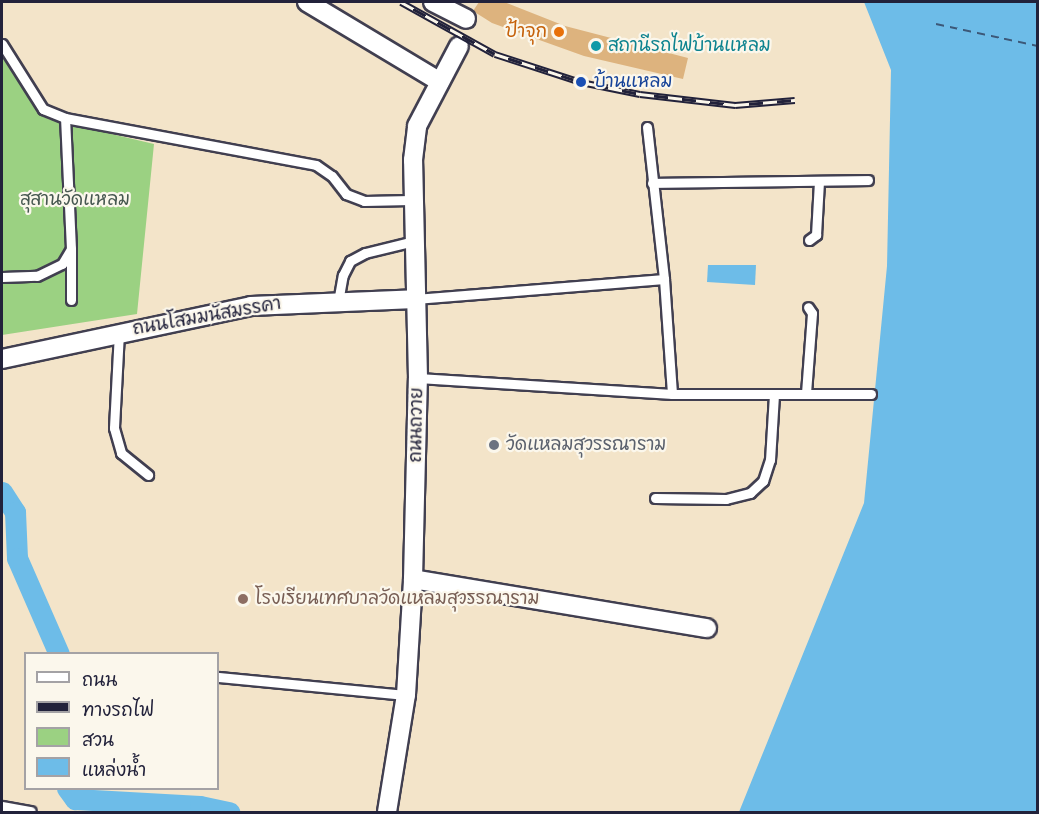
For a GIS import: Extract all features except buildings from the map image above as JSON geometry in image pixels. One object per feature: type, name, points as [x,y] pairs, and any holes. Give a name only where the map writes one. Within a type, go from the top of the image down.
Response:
[{"type":"street","points":[[307,2],[440,82]]},
{"type":"street","points":[[433,2],[466,19]]},
{"type":"street","name":"ถนนถวาย","points":[[387,813],[406,695],[413,579],[418,378],[411,200],[417,126],[459,46]]},
{"type":"street","name":"ถนนโสมมนัสมรรคา","points":[[2,359],[118,332],[251,306],[415,299]]},
{"type":"street","points":[[413,579],[706,628]]},
{"type":"lane","points":[[2,44],[43,109],[65,118],[89,125],[294,159],[316,165],[332,176],[346,194],[364,201],[411,200]]},
{"type":"lane","points":[[65,118],[71,300]]},
{"type":"lane","points":[[647,127],[664,279],[672,394]]},
{"type":"lane","points":[[652,183],[868,180]]},
{"type":"lane","points":[[809,240],[816,235],[819,182]]},
{"type":"lane","points":[[338,302],[350,261],[365,253],[414,241]]},
{"type":"lane","points":[[2,277],[37,276],[62,264],[71,249]]},
{"type":"lane","points":[[415,299],[664,279]]},
{"type":"lane","points":[[806,393],[812,313],[808,307]]},
{"type":"lane","points":[[118,332],[114,428],[121,453],[133,467],[148,475]]},
{"type":"lane","points":[[418,378],[672,394],[871,394]]},
{"type":"lane","points":[[655,498],[726,499],[750,493],[763,481],[770,460],[774,395]]},
{"type":"lane","points":[[219,677],[406,695]]},
{"type":"lane","points":[[2,806],[31,812]]},
{"type":"green space","name":"สุสานวัดแหลม","points":[[2,55],[48,119],[154,144],[137,314],[2,335]]},
{"type":"water","points":[[864,2],[1037,2],[1037,812],[739,812],[864,503],[887,266],[891,70]]},
{"type":"water","points":[[708,265],[756,265],[755,285],[707,282]]},
{"type":"waterway","points":[[2,492],[15,512],[17,558],[58,652]]},
{"type":"waterway","points":[[68,790],[75,799],[200,806],[229,812]]},
{"type":"ferry route","points":[[936,24],[1038,46]]},
{"type":"railway","points":[[401,2],[495,54],[581,82],[640,94],[735,105],[795,100]]},
{"type":"place","name":"ป้าจุก","points":[[559,32]]},
{"type":"place","name":"สถานีรถไฟบ้านแหลม","points":[[596,46]]},
{"type":"place","name":"บ้านแหลม","points":[[581,82]]},
{"type":"place","name":"วัดแหลมสุวรรณาราม","points":[[494,445]]},
{"type":"place","name":"โรงเรียนเทศบาลวัดแหลมสุวรรณาราม","points":[[243,599]]}]
